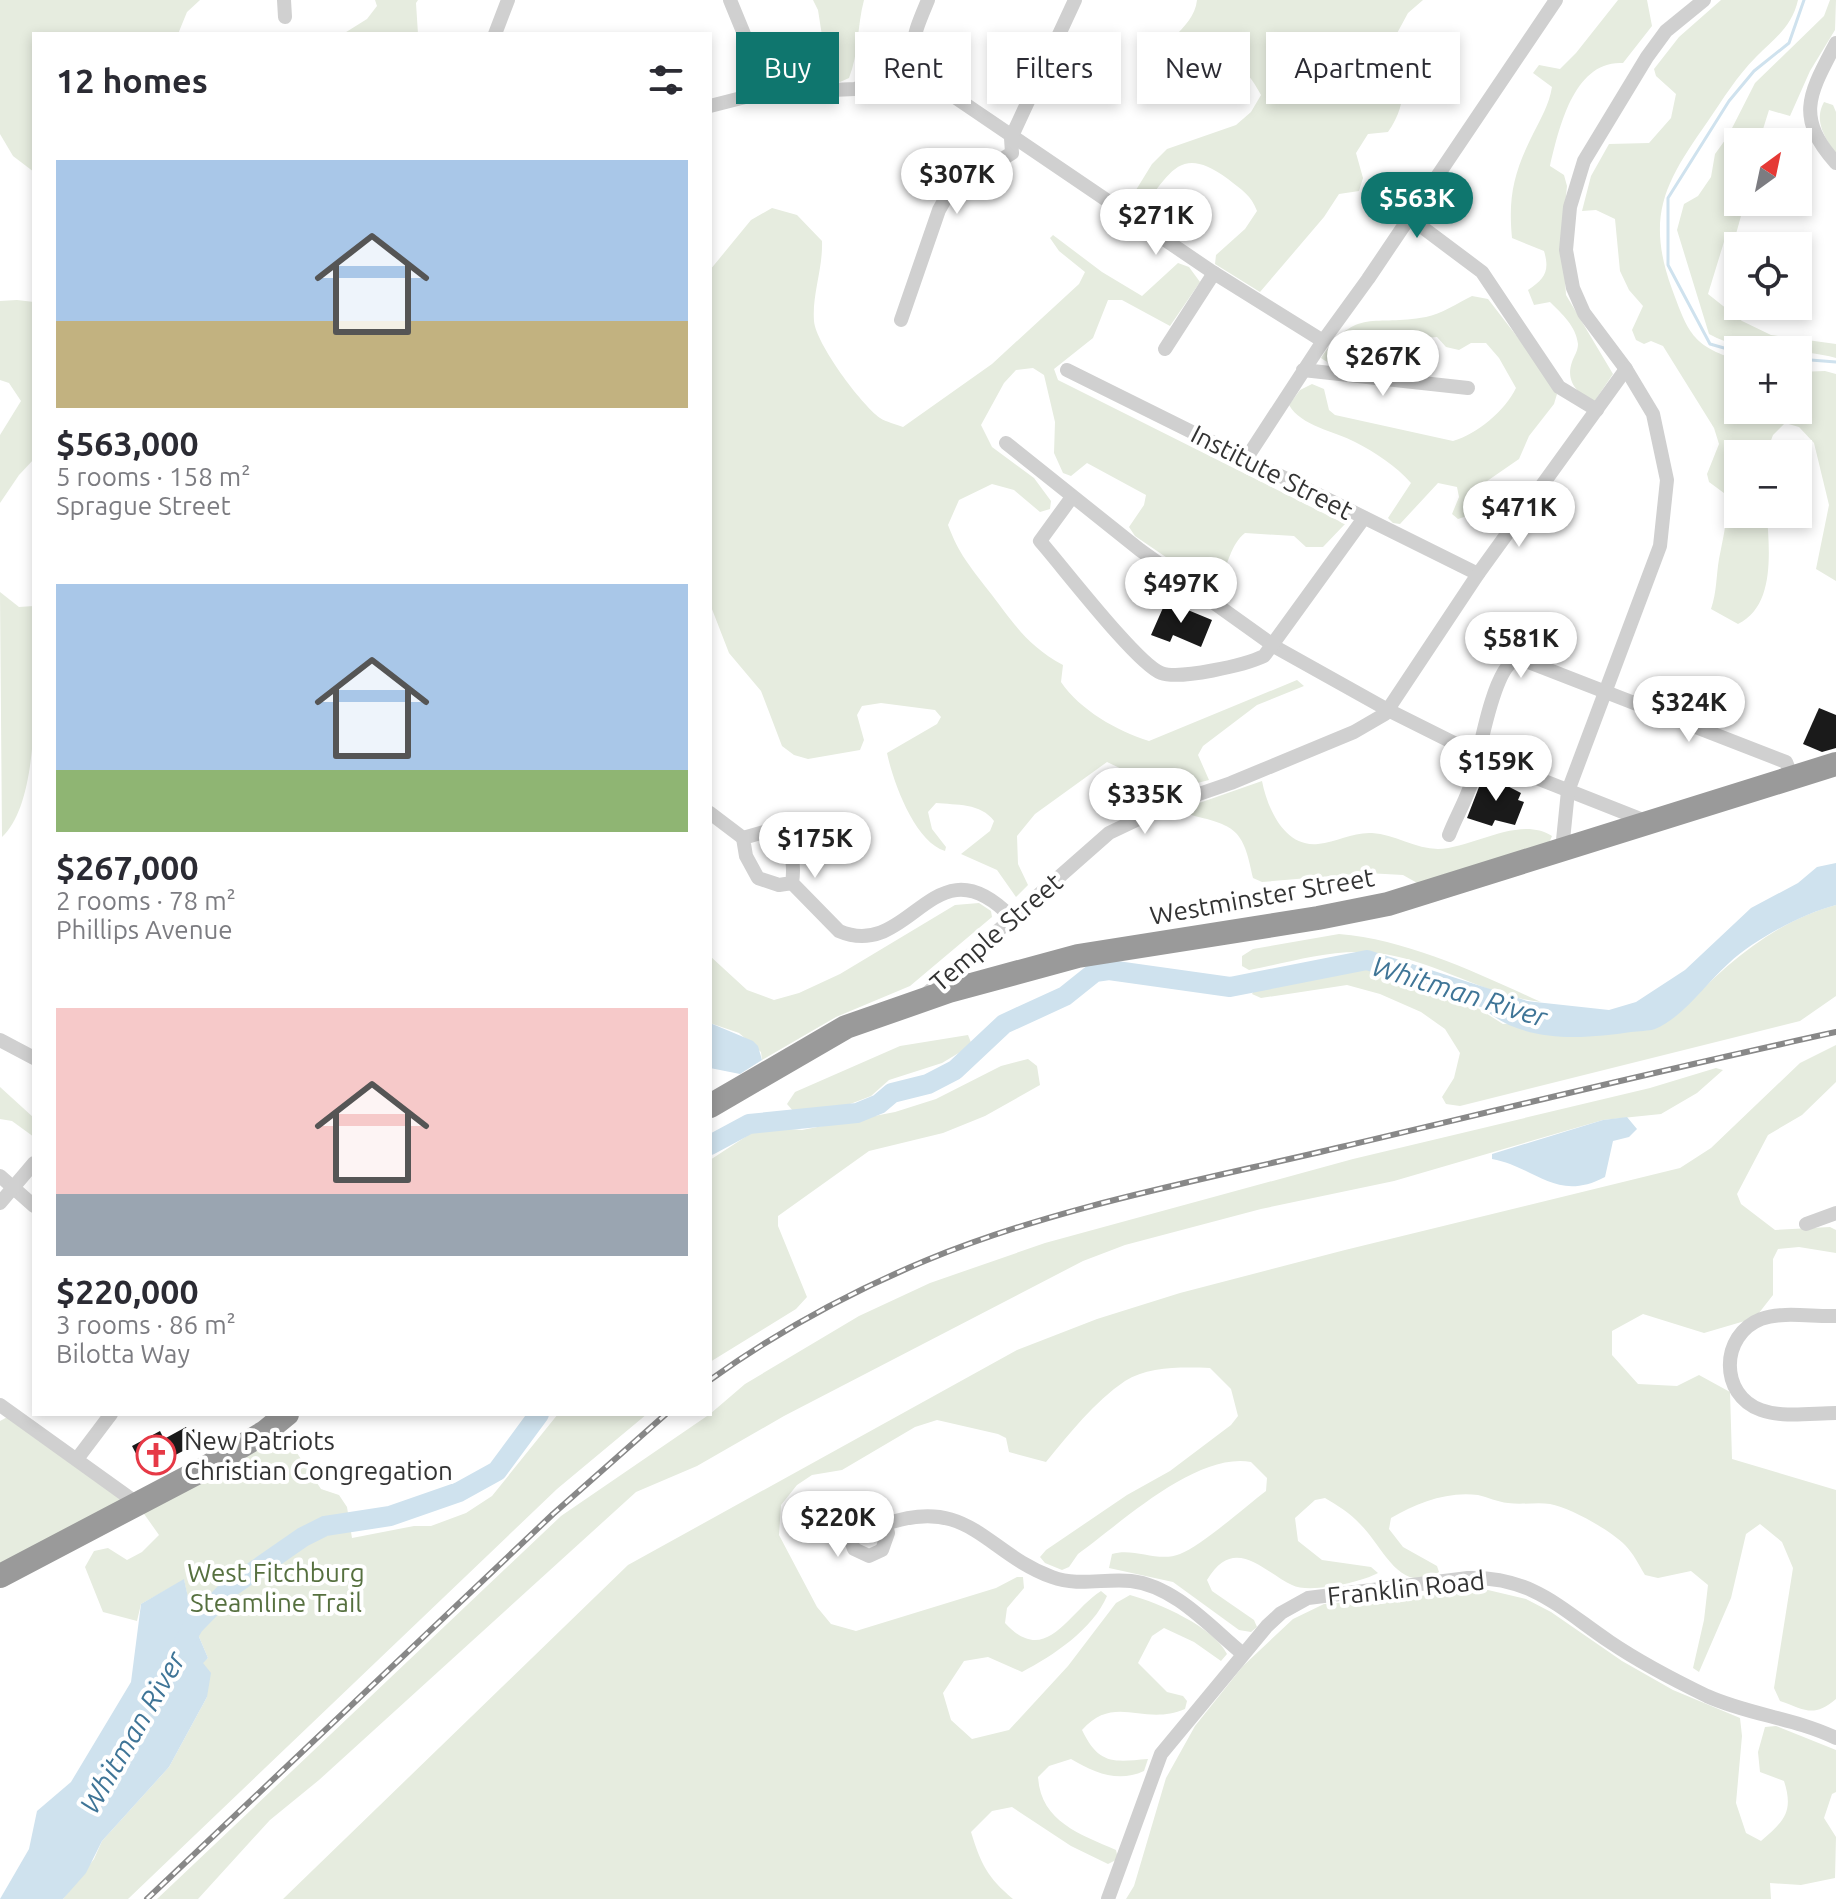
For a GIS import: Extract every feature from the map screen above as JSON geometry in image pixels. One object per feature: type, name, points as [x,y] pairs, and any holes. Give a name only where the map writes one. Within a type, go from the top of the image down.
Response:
[{"type":"highway","name":"Westminster Street","points":[[712,1105],[846,1027],[917,1002],[1078,956],[1372,908],[1836,764]]},
{"type":"highway","points":[[0,1576],[237,1450],[278,1417]]},
{"type":"street","points":[[284,0],[285,17]]},
{"type":"street","points":[[496,32],[508,0]]},
{"type":"street","points":[[730,0],[743,32]]},
{"type":"street","points":[[916,32],[928,0]]},
{"type":"street","points":[[901,320],[939,210],[949,192],[1009,157],[1011,138],[1075,0]]},
{"type":"street","points":[[1246,459],[1303,370],[1410,218],[1556,0]]},
{"type":"street","points":[[1562,850],[1568,791],[1654,567],[1666,503],[1666,465],[1653,414],[1626,369],[1584,313],[1568,273],[1567,237],[1574,184],[1590,149],[1658,41],[1704,0]]},
{"type":"street","points":[[1836,43],[1815,84],[1808,109],[1818,140],[1836,163]]},
{"type":"street","points":[[712,105],[736,99]]},
{"type":"street","points":[[964,104],[1214,273],[1323,341]]},
{"type":"street","points":[[1410,218],[1482,272],[1559,387],[1597,410]]},
{"type":"street","points":[[1165,349],[1214,273]]},
{"type":"street","name":"Temple Street","points":[[917,1002],[1109,833],[1170,804],[1231,783],[1354,732],[1388,710],[1478,574],[1626,369]]},
{"type":"street","name":"Institute Street","points":[[1067,370],[1478,574]]},
{"type":"street","points":[[1303,370],[1468,388]]},
{"type":"street","points":[[1006,443],[1072,497],[1274,645],[1388,710],[1476,754],[1648,822]]},
{"type":"street","points":[[1072,497],[1040,541],[1145,663],[1160,673],[1177,675],[1264,656],[1364,518]]},
{"type":"street","points":[[1449,835],[1475,771],[1476,754],[1504,670],[1512,661],[1526,661],[1606,690],[1786,762],[1792,777]]},
{"type":"street","points":[[712,815],[743,838],[746,856],[758,878],[779,885],[792,883]]},
{"type":"street","points":[[743,838],[764,832],[780,838],[790,849],[794,862],[792,883],[839,931],[863,938],[881,933],[949,890],[979,891],[992,898],[1011,917]]},
{"type":"street","points":[[0,1040],[32,1057]]},
{"type":"street","points":[[0,1203],[32,1165]]},
{"type":"street","points":[[0,1176],[32,1204]]},
{"type":"street","points":[[1806,1224],[1836,1213]]},
{"type":"street","points":[[1836,1316],[1781,1315],[1757,1321],[1737,1340],[1729,1369],[1739,1394],[1761,1410],[1836,1413]]},
{"type":"street","points":[[4,1413],[77,1459],[138,1504]]},
{"type":"street","points":[[77,1459],[109,1416]]},
{"type":"street","points":[[886,1524],[906,1517],[940,1515],[972,1528],[1028,1565],[1066,1582],[1131,1581],[1148,1585],[1179,1601],[1243,1654]]},
{"type":"street","name":"Franklin Road","points":[[1108,1899],[1161,1754],[1277,1615],[1308,1598],[1468,1578],[1505,1579],[1547,1596],[1630,1655],[1700,1692],[1727,1704],[1798,1722],[1836,1738]]},
{"type":"green space","points":[[0,0],[200,0],[187,12],[179,32],[32,32],[32,170],[13,156],[0,134]]},
{"type":"green space","points":[[375,0],[418,0],[418,32],[346,32],[367,19],[377,6]]},
{"type":"green space","points":[[813,0],[864,0],[858,32],[855,32],[852,69],[849,78],[840,82],[839,32],[821,32]]},
{"type":"green space","points":[[1197,0],[1423,0],[1408,13],[1398,32],[1266,32],[1266,104],[1401,104],[1388,132],[1368,134],[1356,153],[1363,178],[1359,191],[1339,194],[1324,217],[1260,292],[1215,264],[1216,255],[1245,229],[1257,211],[1249,197],[1228,179],[1211,169],[1187,163],[1169,175],[1140,210],[1133,210],[1128,203],[1152,164],[1167,149],[1236,125],[1251,112],[1261,95],[1250,78],[1250,32],[1179,32],[1194,11]]},
{"type":"green space","points":[[1618,0],[1647,0],[1652,26],[1623,63],[1606,65],[1592,72],[1581,84],[1564,116],[1550,166],[1564,175],[1567,186],[1562,236],[1566,295],[1613,374],[1594,402],[1578,391],[1570,376],[1578,344],[1571,326],[1550,302],[1534,305],[1528,290],[1545,274],[1546,258],[1544,251],[1512,238],[1511,209],[1517,173],[1547,106],[1552,87],[1533,73],[1539,65],[1560,69]]},
{"type":"green space","points":[[1721,0],[1798,0],[1787,25],[1736,80],[1693,142],[1671,181],[1660,219],[1664,263],[1688,327],[1701,343],[1724,355],[1724,424],[1784,424],[1771,440],[1724,440],[1724,493],[1709,482],[1707,474],[1719,444],[1714,428],[1663,346],[1636,340],[1632,330],[1643,306],[1629,290],[1620,271],[1615,219],[1596,210],[1582,211],[1591,176],[1609,144],[1649,143],[1671,118],[1676,94],[1656,76],[1654,69],[1679,37]]},
{"type":"green space","points":[[1830,0],[1836,0],[1835,30],[1810,71],[1790,116],[1769,110],[1763,128],[1732,128],[1755,83],[1824,16]]},
{"type":"green space","points":[[1824,102],[1833,105],[1836,112],[1836,155],[1820,123]]},
{"type":"green space","points":[[1724,142],[1724,216],[1741,216],[1737,232],[1724,232],[1724,242],[1708,294],[1724,307],[1724,320],[1741,320],[1778,336],[1724,336],[1724,341],[1709,334],[1677,230],[1684,204],[1698,196],[1711,177],[1715,154]]},
{"type":"green space","points":[[772,208],[797,215],[822,241],[814,321],[822,344],[851,387],[872,411],[882,419],[903,427],[992,364],[1079,284],[1085,272],[1059,251],[1050,238],[1053,235],[1102,272],[1142,296],[1178,263],[1189,267],[1200,282],[1170,326],[1122,300],[1108,300],[1093,338],[1054,369],[1058,380],[1345,524],[1323,547],[1306,547],[1294,536],[1245,533],[1233,549],[1219,581],[1204,583],[1135,536],[1129,527],[1144,505],[1146,495],[1087,463],[1071,476],[1063,473],[1054,453],[1055,422],[1044,375],[1033,368],[1016,370],[1004,383],[981,425],[992,447],[1034,478],[1051,501],[1050,509],[1040,512],[1014,490],[992,484],[959,500],[948,525],[965,559],[1013,623],[1039,649],[1063,665],[1061,682],[1078,702],[1124,732],[1149,741],[1297,680],[1304,686],[1257,705],[1203,746],[1198,755],[1209,780],[1147,796],[1128,772],[1107,762],[1035,814],[1017,836],[1018,864],[1028,885],[1016,897],[997,870],[961,854],[990,831],[994,821],[989,815],[968,806],[936,803],[928,812],[932,829],[946,847],[945,851],[924,836],[900,794],[887,753],[937,724],[941,717],[935,710],[881,703],[862,706],[857,715],[864,740],[860,750],[808,759],[794,755],[782,746],[761,691],[729,653],[712,609],[712,268],[751,220]]},
{"type":"green space","points":[[1472,296],[1488,299],[1542,369],[1557,394],[1554,404],[1529,436],[1519,459],[1477,488],[1467,504],[1467,516],[1458,519],[1452,514],[1459,497],[1457,487],[1438,483],[1400,524],[1393,523],[1388,518],[1411,483],[1378,455],[1301,418],[1289,405],[1300,390],[1312,384],[1324,389],[1329,410],[1335,415],[1453,441],[1471,433],[1498,413],[1516,388],[1499,358],[1486,343],[1471,343],[1459,350],[1446,347],[1437,337],[1379,342],[1361,363],[1347,368],[1321,358],[1345,331],[1356,325],[1426,317]]},
{"type":"green space","points":[[0,301],[32,302],[32,461],[0,503],[0,435],[21,401],[9,383],[0,380]]},
{"type":"green space","points":[[1812,341],[1836,344],[1836,358],[1812,353]]},
{"type":"green space","points":[[1812,371],[1836,374],[1836,581],[1816,569],[1829,505],[1814,443],[1799,427],[1788,424],[1812,424]]},
{"type":"green space","points":[[1725,528],[1768,528],[1769,559],[1764,591],[1750,616],[1738,624],[1711,609]]},
{"type":"green space","points":[[0,592],[19,607],[32,606],[31,762],[25,793],[15,818],[2,837]]},
{"type":"green space","points":[[1262,781],[1279,824],[1296,840],[1306,844],[1372,833],[1438,849],[1525,829],[1539,830],[1552,836],[1549,843],[1419,884],[1403,875],[1367,873],[1262,882],[1253,878],[1245,849],[1235,832],[1217,822],[1187,814],[1182,809]]},
{"type":"green space","points":[[979,903],[991,911],[992,917],[910,986],[836,1017],[762,1060],[761,1052],[739,1033],[712,1024],[712,958],[747,990],[774,1000],[799,993],[840,974],[955,905]]},
{"type":"green space","points":[[1836,905],[1836,996],[1800,1021],[1460,1106],[1446,1104],[1442,1097],[1454,1078],[1460,1053],[1445,1029],[1421,1012],[1380,994],[1347,985],[1261,998],[1252,994],[1256,987],[1365,965],[1465,1000],[1503,1024],[1680,1011],[1732,962],[1770,934],[1791,922]]},
{"type":"green space","points":[[1339,934],[1365,937],[1417,951],[1541,1002],[1499,993],[1418,962],[1376,953],[1328,954],[1249,970],[1242,966],[1242,956],[1253,949]]},
{"type":"green space","points":[[968,1035],[972,1045],[942,1063],[889,1080],[871,1096],[845,1106],[794,1112],[787,1104],[795,1092],[900,1046]]},
{"type":"green space","points":[[1836,1045],[1836,1082],[1802,1115],[1768,1135],[1737,1194],[1741,1204],[1775,1230],[1830,1227],[1836,1230],[1836,1253],[1799,1247],[1778,1249],[1773,1259],[1773,1295],[1755,1318],[1704,1333],[1643,1314],[1612,1331],[1612,1355],[1638,1384],[1677,1386],[1699,1375],[1730,1392],[1732,1459],[1836,1490],[1836,1699],[1821,1709],[1803,1709],[1780,1701],[1774,1688],[1793,1568],[1782,1542],[1760,1524],[1746,1534],[1731,1598],[1699,1672],[1693,1668],[1708,1585],[1691,1571],[1658,1578],[1645,1575],[1631,1552],[1618,1539],[1579,1515],[1550,1504],[1513,1504],[1466,1494],[1433,1499],[1391,1518],[1389,1529],[1403,1547],[1437,1566],[1439,1572],[1425,1578],[1413,1578],[1394,1566],[1348,1513],[1325,1498],[1315,1500],[1295,1518],[1298,1541],[1322,1560],[1371,1567],[1378,1573],[1335,1586],[1310,1588],[1292,1585],[1249,1560],[1228,1559],[1217,1566],[1207,1580],[1212,1591],[1254,1620],[1257,1627],[1251,1632],[1239,1630],[1173,1582],[1109,1568],[1112,1554],[1129,1552],[1172,1556],[1189,1550],[1211,1535],[1266,1491],[1267,1478],[1251,1462],[1230,1462],[1183,1479],[1078,1554],[1069,1567],[1062,1570],[1045,1563],[1040,1557],[1046,1550],[1127,1495],[1170,1471],[1231,1425],[1238,1416],[1231,1389],[1210,1368],[1166,1368],[1134,1376],[1114,1389],[1083,1418],[1046,1462],[1009,1452],[1006,1438],[998,1434],[937,1420],[915,1427],[842,1470],[812,1475],[797,1485],[781,1505],[779,1535],[817,1607],[831,1624],[856,1631],[1023,1577],[1024,1588],[1007,1608],[1005,1623],[1020,1635],[1033,1640],[1056,1632],[1101,1591],[1107,1596],[1082,1630],[1059,1650],[1022,1672],[988,1657],[964,1661],[943,1693],[951,1720],[972,1739],[1009,1730],[1068,1666],[1116,1603],[1130,1595],[1184,1617],[1220,1644],[1227,1654],[1221,1661],[1194,1642],[1164,1628],[1152,1636],[1138,1663],[1167,1692],[1183,1696],[1187,1701],[1185,1709],[1156,1715],[1106,1714],[1094,1719],[1082,1730],[1095,1750],[1108,1759],[1148,1759],[1144,1771],[1125,1776],[1107,1775],[1071,1759],[1049,1766],[1038,1777],[1046,1805],[1055,1816],[1076,1832],[1116,1850],[1118,1859],[1108,1864],[1071,1846],[1012,1807],[992,1811],[971,1832],[986,1869],[1013,1899],[283,1899],[628,1565],[1017,1350],[1097,1319],[1180,1293],[1680,1168],[1711,1148],[1800,1063]]},
{"type":"green space","points":[[1028,1059],[1037,1066],[1040,1085],[985,1116],[943,1133],[869,1151],[778,1216],[778,1226],[807,1297],[796,1309],[712,1361],[712,1159],[756,1130],[802,1130],[895,1112],[936,1099],[1001,1066]]},
{"type":"green space","points":[[1716,1068],[1723,1070],[1697,1093],[1661,1114],[1603,1120],[1394,1181],[1261,1209],[1125,1245],[1083,1261],[784,1416],[697,1466],[636,1492],[319,1780],[270,1820],[198,1899],[157,1899],[561,1516],[707,1416],[712,1416],[712,1412],[745,1384],[859,1316],[930,1283],[1045,1243],[1353,1159],[1650,1088]]},
{"type":"green space","points":[[0,1087],[32,1116],[32,1136],[12,1121],[0,1119]]},
{"type":"green space","name":"West Fitchburg Steamline Trail","points":[[13,1414],[138,1504],[277,1423],[321,1489],[339,1495],[347,1507],[352,1538],[414,1526],[431,1526],[466,1513],[492,1496],[556,1416],[645,1416],[557,1489],[128,1899],[63,1899],[94,1859],[102,1841],[169,1767],[207,1697],[202,1663],[208,1658],[194,1625],[184,1580],[141,1604],[137,1621],[103,1612],[85,1567],[94,1551],[108,1548],[127,1560],[142,1552],[159,1535],[137,1504],[0,1576],[0,1421]]},
{"type":"green space","points":[[1488,1590],[1526,1599],[1673,1690],[1740,1718],[1742,1736],[1736,1803],[1746,1833],[1761,1841],[1781,1821],[1788,1801],[1784,1781],[1760,1772],[1758,1752],[1765,1727],[1776,1726],[1836,1750],[1836,1792],[1832,1794],[1824,1818],[1836,1837],[1835,1878],[1801,1885],[1770,1883],[1771,1899],[1126,1899],[1134,1886],[1166,1778],[1195,1726],[1243,1666],[1293,1619],[1324,1604]]},
{"type":"water","points":[[1836,863],[1836,905],[1765,936],[1729,963],[1676,1016],[1655,1029],[1595,1036],[1557,1036],[1521,1030],[1489,1013],[1516,1000],[1609,1010],[1636,1002],[1685,970],[1751,908],[1798,883],[1817,867]]},
{"type":"water","points":[[712,1024],[758,1046],[762,1060],[740,1074],[712,1068]]},
{"type":"water","points":[[1627,1117],[1637,1129],[1629,1137],[1613,1141],[1605,1177],[1588,1184],[1559,1185],[1492,1159],[1492,1154],[1603,1120]]},
{"type":"water","points":[[184,1579],[194,1625],[208,1658],[203,1663],[211,1673],[207,1697],[169,1767],[102,1841],[86,1873],[63,1899],[0,1899],[29,1849],[37,1811],[71,1782],[131,1682],[141,1604]]},
{"type":"building","points":[[1166,601],[1212,620],[1201,647],[1173,635],[1170,642],[1151,635]]},
{"type":"building","points":[[1819,708],[1836,715],[1836,748],[1822,752],[1803,744]]},
{"type":"building","points":[[1484,774],[1521,793],[1518,800],[1524,802],[1515,825],[1495,820],[1492,826],[1467,818]]},
{"type":"building","name":"New Patriots Christian Congregation","points":[[186,1427],[188,1432],[194,1429],[200,1442],[145,1471],[132,1446],[160,1431],[164,1439]]},
{"type":"waterway","points":[[1724,348],[1710,344],[1668,265],[1668,198],[1729,101],[1754,71],[1789,43],[1804,0]]},
{"type":"waterway","points":[[1812,360],[1836,362]]},
{"type":"waterway","name":"Whitman River","points":[[712,1144],[749,1124],[857,1113],[879,1104],[892,1093],[928,1084],[955,1070],[1004,1024],[1065,996],[1095,972],[1109,970],[1230,987],[1367,960],[1532,1013]]},
{"type":"waterway","name":"Whitman River","points":[[181,1647],[194,1625],[231,1587],[303,1537],[325,1526],[390,1516],[459,1492],[497,1471],[538,1416]]},
{"type":"railway","points":[[712,1379],[788,1329],[870,1286],[927,1260],[1028,1224],[1184,1183],[1836,1032]]},
{"type":"railway","points":[[147,1899],[553,1514],[664,1416]]},
{"type":"place","name":"New Patriots Christian Congregation","points":[[156,1455]]}]
